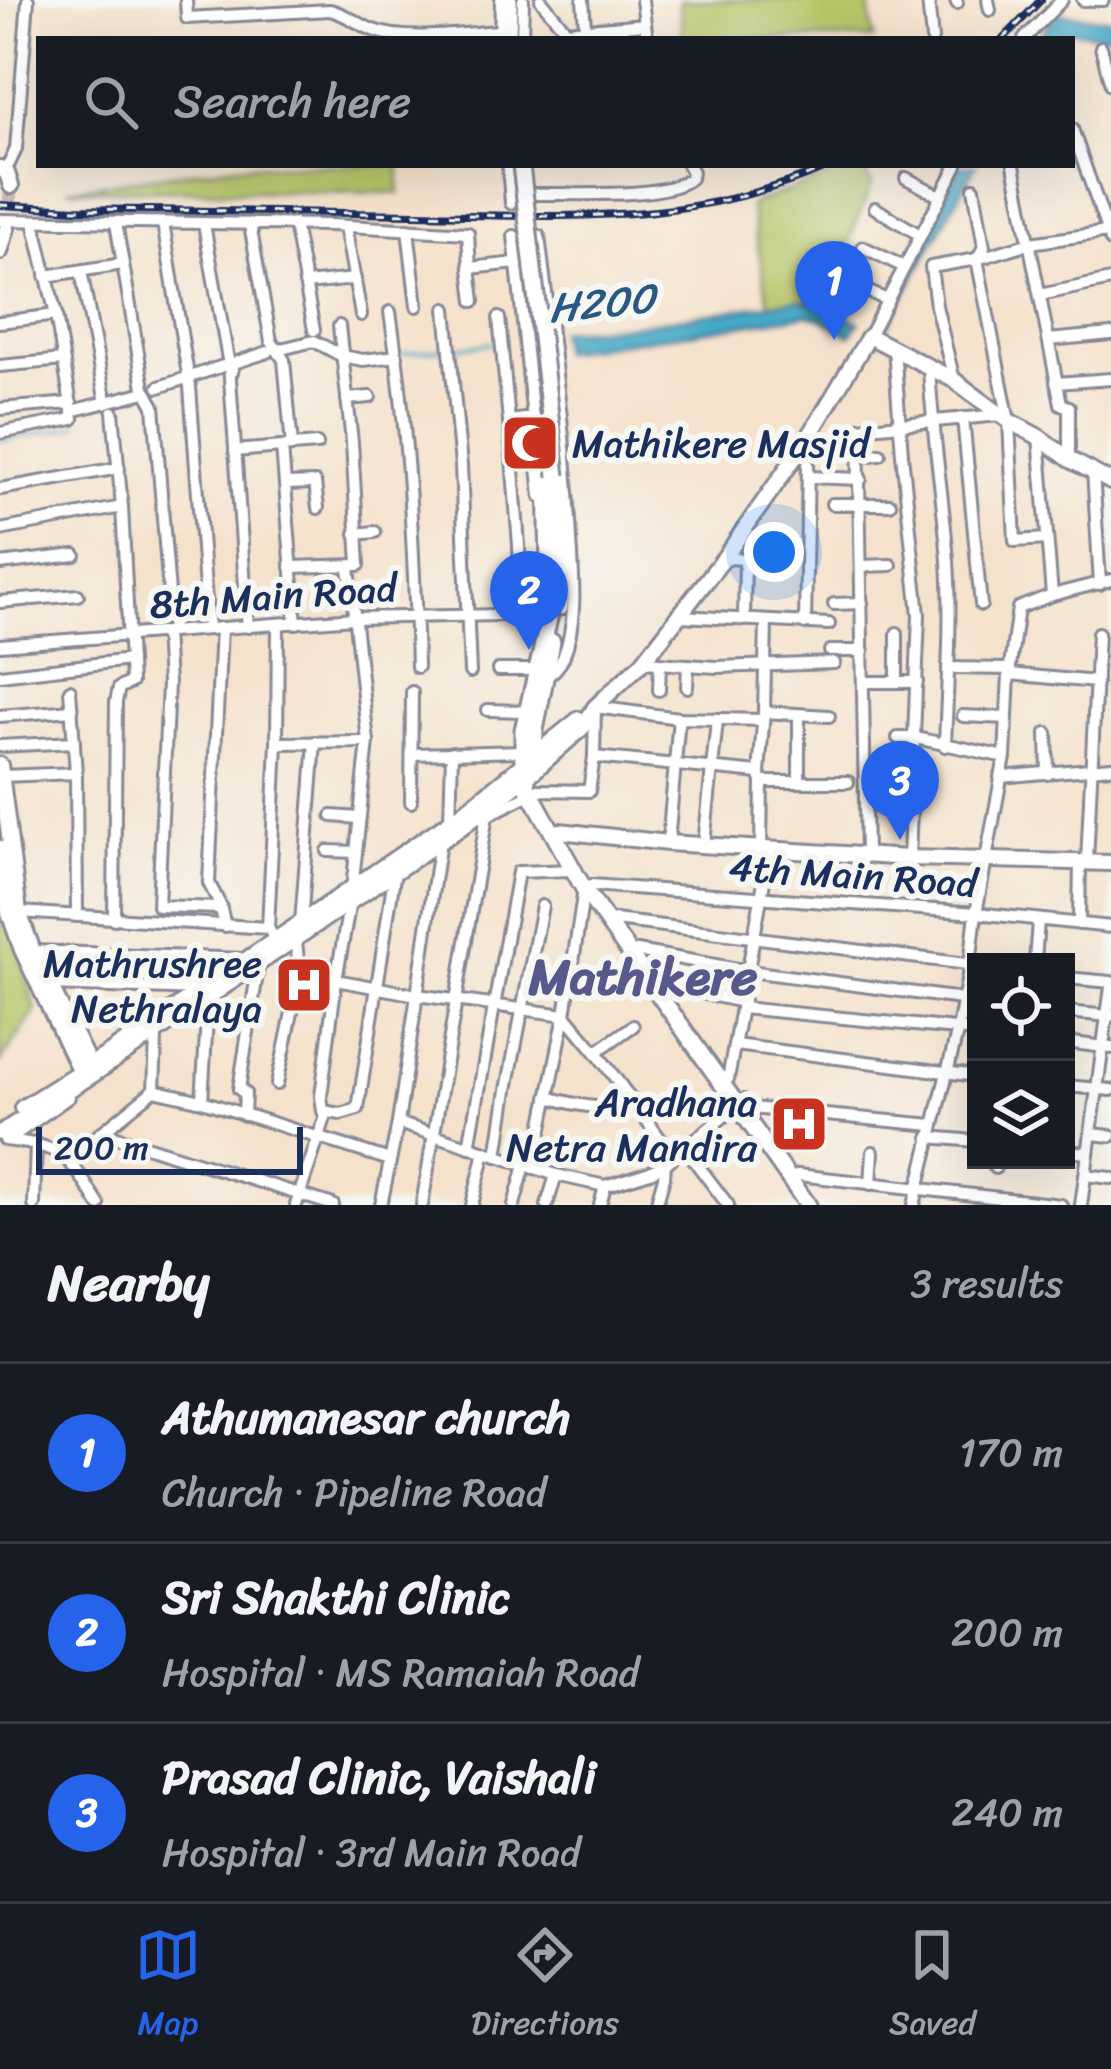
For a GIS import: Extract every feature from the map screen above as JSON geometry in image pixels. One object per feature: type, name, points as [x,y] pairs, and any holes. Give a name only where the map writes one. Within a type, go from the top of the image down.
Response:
[{"type":"main road","points":[[503,36],[505,0]]},
{"type":"main road","points":[[520,36],[521,0]]},
{"type":"main road","points":[[509,168],[547,472],[561,539],[560,610],[525,711],[530,769],[573,870],[615,920],[728,1079],[808,1205]]},
{"type":"main road","points":[[521,168],[547,472],[550,614],[530,769],[587,887],[818,1205]]},
{"type":"street","points":[[11,186],[1,169],[16,149],[28,0]]},
{"type":"street","points":[[186,0],[187,17],[291,6],[330,10],[371,29],[411,36],[503,36]]},
{"type":"street","points":[[541,0],[569,35],[645,24]]},
{"type":"street","points":[[583,0],[586,35]]},
{"type":"street","points":[[642,0],[647,36]]},
{"type":"street","points":[[928,0],[932,36]]},
{"type":"street","points":[[1031,36],[1062,0]]},
{"type":"street","points":[[1086,0],[1103,0]]},
{"type":"street","points":[[1101,46],[1111,86]]},
{"type":"street","points":[[954,380],[932,267],[977,260],[1030,243],[1110,237],[1075,138]]},
{"type":"street","points":[[509,168],[511,202]]},
{"type":"street","points":[[530,194],[677,187],[692,178],[690,168]]},
{"type":"street","points":[[2,1138],[276,942],[349,907],[487,815],[576,721],[643,662],[807,440],[869,336],[955,168]]},
{"type":"street","points":[[1015,168],[1056,383],[1061,404],[1069,407],[1069,459]]},
{"type":"street","points":[[905,178],[940,196]]},
{"type":"street","points":[[974,188],[984,247],[977,260],[1005,418],[1015,541],[1047,539]]},
{"type":"street","points":[[874,208],[920,235]]},
{"type":"street","points":[[0,433],[73,419],[34,222]]},
{"type":"street","points":[[0,252],[3,224],[34,222],[294,224],[468,233],[474,301]]},
{"type":"street","points":[[116,223],[144,388],[154,406],[168,632],[158,906],[220,908]]},
{"type":"street","points":[[163,223],[190,387],[214,628],[209,883],[225,926]]},
{"type":"street","points":[[204,224],[235,451],[248,627]]},
{"type":"street","points":[[294,224],[314,330]]},
{"type":"street","points":[[250,225],[273,351],[284,360],[284,484],[296,623]]},
{"type":"street","points":[[345,226],[361,314]]},
{"type":"street","points":[[408,230],[417,306]]},
{"type":"street","points":[[514,236],[534,418],[547,472],[566,460]]},
{"type":"street","points":[[498,670],[540,674],[558,668],[573,602],[566,460],[538,236]]},
{"type":"street","points":[[863,247],[904,267]]},
{"type":"street","points":[[470,268],[517,263]]},
{"type":"street","points":[[46,276],[123,264]]},
{"type":"street","points":[[81,271],[119,468],[129,635],[131,682],[119,688],[116,702],[114,919]]},
{"type":"street","points":[[305,284],[355,278]]},
{"type":"street","points":[[1040,295],[1111,280]]},
{"type":"street","points":[[854,285],[886,300]]},
{"type":"street","points":[[521,293],[545,291]]},
{"type":"street","points":[[446,309],[461,466],[470,672]]},
{"type":"street","points":[[390,312],[413,535],[417,667]]},
{"type":"street","points":[[0,322],[56,315]]},
{"type":"street","points":[[499,318],[521,614]]},
{"type":"street","points":[[291,567],[359,566],[338,326]]},
{"type":"street","points":[[1049,340],[1111,334]]},
{"type":"street","points":[[869,336],[954,380],[1005,418],[1111,482]]},
{"type":"street","points":[[159,386],[314,341],[342,356],[363,360],[397,356]]},
{"type":"street","points":[[894,348],[919,615],[909,858]]},
{"type":"street","points":[[0,366],[63,360]]},
{"type":"street","points":[[929,367],[947,558],[945,746]]},
{"type":"street","points":[[1056,383],[1111,380]]},
{"type":"street","points":[[0,409],[109,408],[141,393]]},
{"type":"street","points":[[347,399],[370,397]]},
{"type":"street","points":[[509,421],[534,418]]},
{"type":"street","points":[[963,418],[981,605]]},
{"type":"street","points":[[866,855],[857,428],[1005,418]]},
{"type":"street","points":[[1039,437],[1052,595]]},
{"type":"street","points":[[235,451],[317,444]]},
{"type":"street","points":[[860,456],[880,454]]},
{"type":"street","points":[[0,489],[119,468]]},
{"type":"street","points":[[805,624],[808,470],[860,479]]},
{"type":"street","points":[[974,953],[976,913],[1005,757],[1018,608],[1105,582],[1093,471]]},
{"type":"street","points":[[284,484],[316,483],[318,508]]},
{"type":"street","points":[[832,504],[890,503]]},
{"type":"street","points":[[0,530],[122,507]]},
{"type":"street","points":[[356,534],[375,532]]},
{"type":"street","points":[[0,564],[75,555]]},
{"type":"street","points":[[947,558],[976,555]]},
{"type":"street","points":[[724,558],[771,560]]},
{"type":"street","points":[[744,620],[745,560]]},
{"type":"street","points":[[862,566],[891,566]]},
{"type":"street","points":[[349,567],[368,742],[352,890]]},
{"type":"street","points":[[0,602],[78,595]]},
{"type":"street","points":[[834,604],[862,603]]},
{"type":"street","name":"8th Main Road","points":[[0,645],[354,618],[550,614]]},
{"type":"street","points":[[681,616],[829,624]]},
{"type":"street","points":[[728,1079],[762,899],[766,849],[760,777],[766,622]]},
{"type":"street","points":[[88,1076],[106,1055],[204,996],[276,942],[278,625]]},
{"type":"street","points":[[897,633],[897,682]]},
{"type":"street","points":[[1079,923],[1098,633]]},
{"type":"street","points":[[643,662],[765,666],[863,651]]},
{"type":"street","points":[[0,675],[130,661]]},
{"type":"street","points":[[659,690],[660,663]]},
{"type":"street","points":[[687,688],[688,665]]},
{"type":"street","points":[[948,668],[1096,679],[1111,676]]},
{"type":"street","points":[[864,682],[917,682]]},
{"type":"street","points":[[70,690],[76,772],[76,916]]},
{"type":"street","points":[[411,802],[412,692]]},
{"type":"street","points":[[0,716],[72,710]]},
{"type":"street","points":[[488,710],[525,711]]},
{"type":"street","points":[[592,711],[717,721],[829,716]]},
{"type":"street","points":[[413,754],[452,752],[530,769],[589,791],[594,757],[592,711]]},
{"type":"street","points":[[799,715],[799,782]]},
{"type":"street","points":[[963,716],[1007,718]]},
{"type":"street","points":[[668,842],[680,718]]},
{"type":"street","points":[[704,844],[717,721]]},
{"type":"street","points":[[1047,733],[1048,774]]},
{"type":"street","points":[[898,739],[916,738],[1005,757]]},
{"type":"street","points":[[0,746],[74,742]]},
{"type":"street","points":[[277,1084],[298,973],[296,933],[315,742]]},
{"type":"street","points":[[277,743],[368,742]]},
{"type":"street","points":[[450,821],[452,752]]},
{"type":"street","points":[[594,757],[799,782],[848,782]]},
{"type":"street","points":[[1000,777],[1111,767]]},
{"type":"street","points":[[296,933],[530,769]]},
{"type":"street","points":[[296,933],[460,828],[530,769]]},
{"type":"street","points":[[76,772],[1,771],[19,912],[32,951],[81,1048],[88,1076]]},
{"type":"street","points":[[422,1205],[487,815]]},
{"type":"street","points":[[332,816],[359,818]]},
{"type":"street","points":[[560,831],[909,858],[1111,863]]},
{"type":"street","points":[[0,848],[3,897],[22,950],[88,1076]]},
{"type":"street","points":[[380,1205],[398,1123],[439,848]]},
{"type":"street","points":[[328,851],[356,852]]},
{"type":"street","points":[[470,1147],[518,872],[573,870]]},
{"type":"street","points":[[349,907],[321,1096],[327,1112],[358,1109],[394,877]]},
{"type":"street","points":[[514,1205],[548,1097],[587,887]]},
{"type":"street","name":"4th Main Road","points":[[587,887],[976,913],[1111,927]]},
{"type":"street","points":[[472,1205],[491,1154],[506,1090],[542,906]]},
{"type":"street","points":[[19,912],[225,926],[276,942]]},
{"type":"street","points":[[615,920],[967,964]]},
{"type":"street","points":[[1036,953],[1038,921]]},
{"type":"street","points":[[32,951],[252,963]]},
{"type":"street","points":[[637,951],[967,1000]]},
{"type":"street","points":[[244,1115],[245,1093],[239,1089],[252,963]]},
{"type":"street","points":[[298,973],[565,1016],[596,1052],[669,1160],[656,1205]]},
{"type":"street","points":[[1075,979],[1111,985],[1081,1205]]},
{"type":"street","points":[[50,986],[204,996]]},
{"type":"street","points":[[701,994],[743,1005],[967,1030]]},
{"type":"street","points":[[0,1122],[156,1038],[204,996]]},
{"type":"street","points":[[202,1101],[204,996]]},
{"type":"street","points":[[914,1205],[945,1072],[967,1007]]},
{"type":"street","points":[[1075,1013],[1109,1016]]},
{"type":"street","points":[[596,1052],[633,1026]]},
{"type":"street","points":[[69,1159],[154,1090],[156,1038]]},
{"type":"street","points":[[1075,1043],[1106,1047]]},
{"type":"street","points":[[735,1046],[967,1075]]},
{"type":"street","points":[[81,1048],[106,1055]]},
{"type":"street","points":[[1075,1087],[1111,1090]]},
{"type":"street","points":[[154,1090],[390,1160]]},
{"type":"street","points":[[548,1097],[592,1109],[632,1103]]},
{"type":"street","points":[[398,1123],[556,1175],[605,1186],[650,1172],[743,1104],[967,1139]]},
{"type":"street","points":[[297,1200],[327,1112]]},
{"type":"street","points":[[101,1132],[297,1200],[333,1205]]},
{"type":"street","points":[[1091,1134],[1111,1136]]},
{"type":"street","points":[[2,1138],[35,1143],[69,1159],[95,1205]]},
{"type":"street","points":[[34,1205],[35,1143]]},
{"type":"street","points":[[684,1147],[728,1205]]},
{"type":"street","points":[[871,1184],[873,1152]]},
{"type":"street","points":[[1075,1152],[1088,1153]]},
{"type":"street","points":[[547,1205],[556,1175]]},
{"type":"street","points":[[798,1175],[1061,1205]]},
{"type":"street","points":[[1085,1175],[1111,1178]]},
{"type":"street","points":[[600,1205],[605,1186]]},
{"type":"street","points":[[713,1205],[718,1190]]},
{"type":"green space","points":[[679,0],[868,0],[874,36],[683,36]]},
{"type":"green space","points":[[216,168],[400,168],[399,193],[68,189]]},
{"type":"green space","points":[[850,168],[860,168],[872,183],[824,304],[796,300],[769,304],[750,205]]},
{"type":"green space","points":[[0,887],[36,1010],[0,1063]]},
{"type":"water","points":[[1055,10],[1111,19],[1111,36],[1072,31],[1041,36]]},
{"type":"water","points":[[958,168],[974,168],[882,336],[876,329]]},
{"type":"water","points":[[796,300],[824,304],[859,322],[850,336],[821,318],[806,315],[561,352],[558,331],[634,325]]},
{"type":"waterway","name":"H200","points":[[397,354],[495,343]]},
{"type":"waterway","name":"H200","points":[[259,360],[273,356]]},
{"type":"waterway","name":"H200","points":[[0,441],[77,423]]},
{"type":"tunnel","points":[[7,228],[11,186]]},
{"type":"railway","points":[[1006,36],[1041,0]]},
{"type":"railway","points":[[0,205],[576,216],[729,199],[824,168]]},
{"type":"place","name":"Athumanesar church","points":[[834,340]]},
{"type":"place","name":"Mathikere Masjid","points":[[530,443]]},
{"type":"place","name":"Sri Shakthi Clinic","points":[[529,650]]},
{"type":"place","name":"Prasad Clinic, Vaishali","points":[[900,840]]},
{"type":"place","name":"Mathrushree Nethralaya","points":[[304,985]]},
{"type":"place","name":"Aradhana Netra Mandira","points":[[799,1124]]},
{"type":"district","name":"Mathikere","points":[[643,977]]}]
